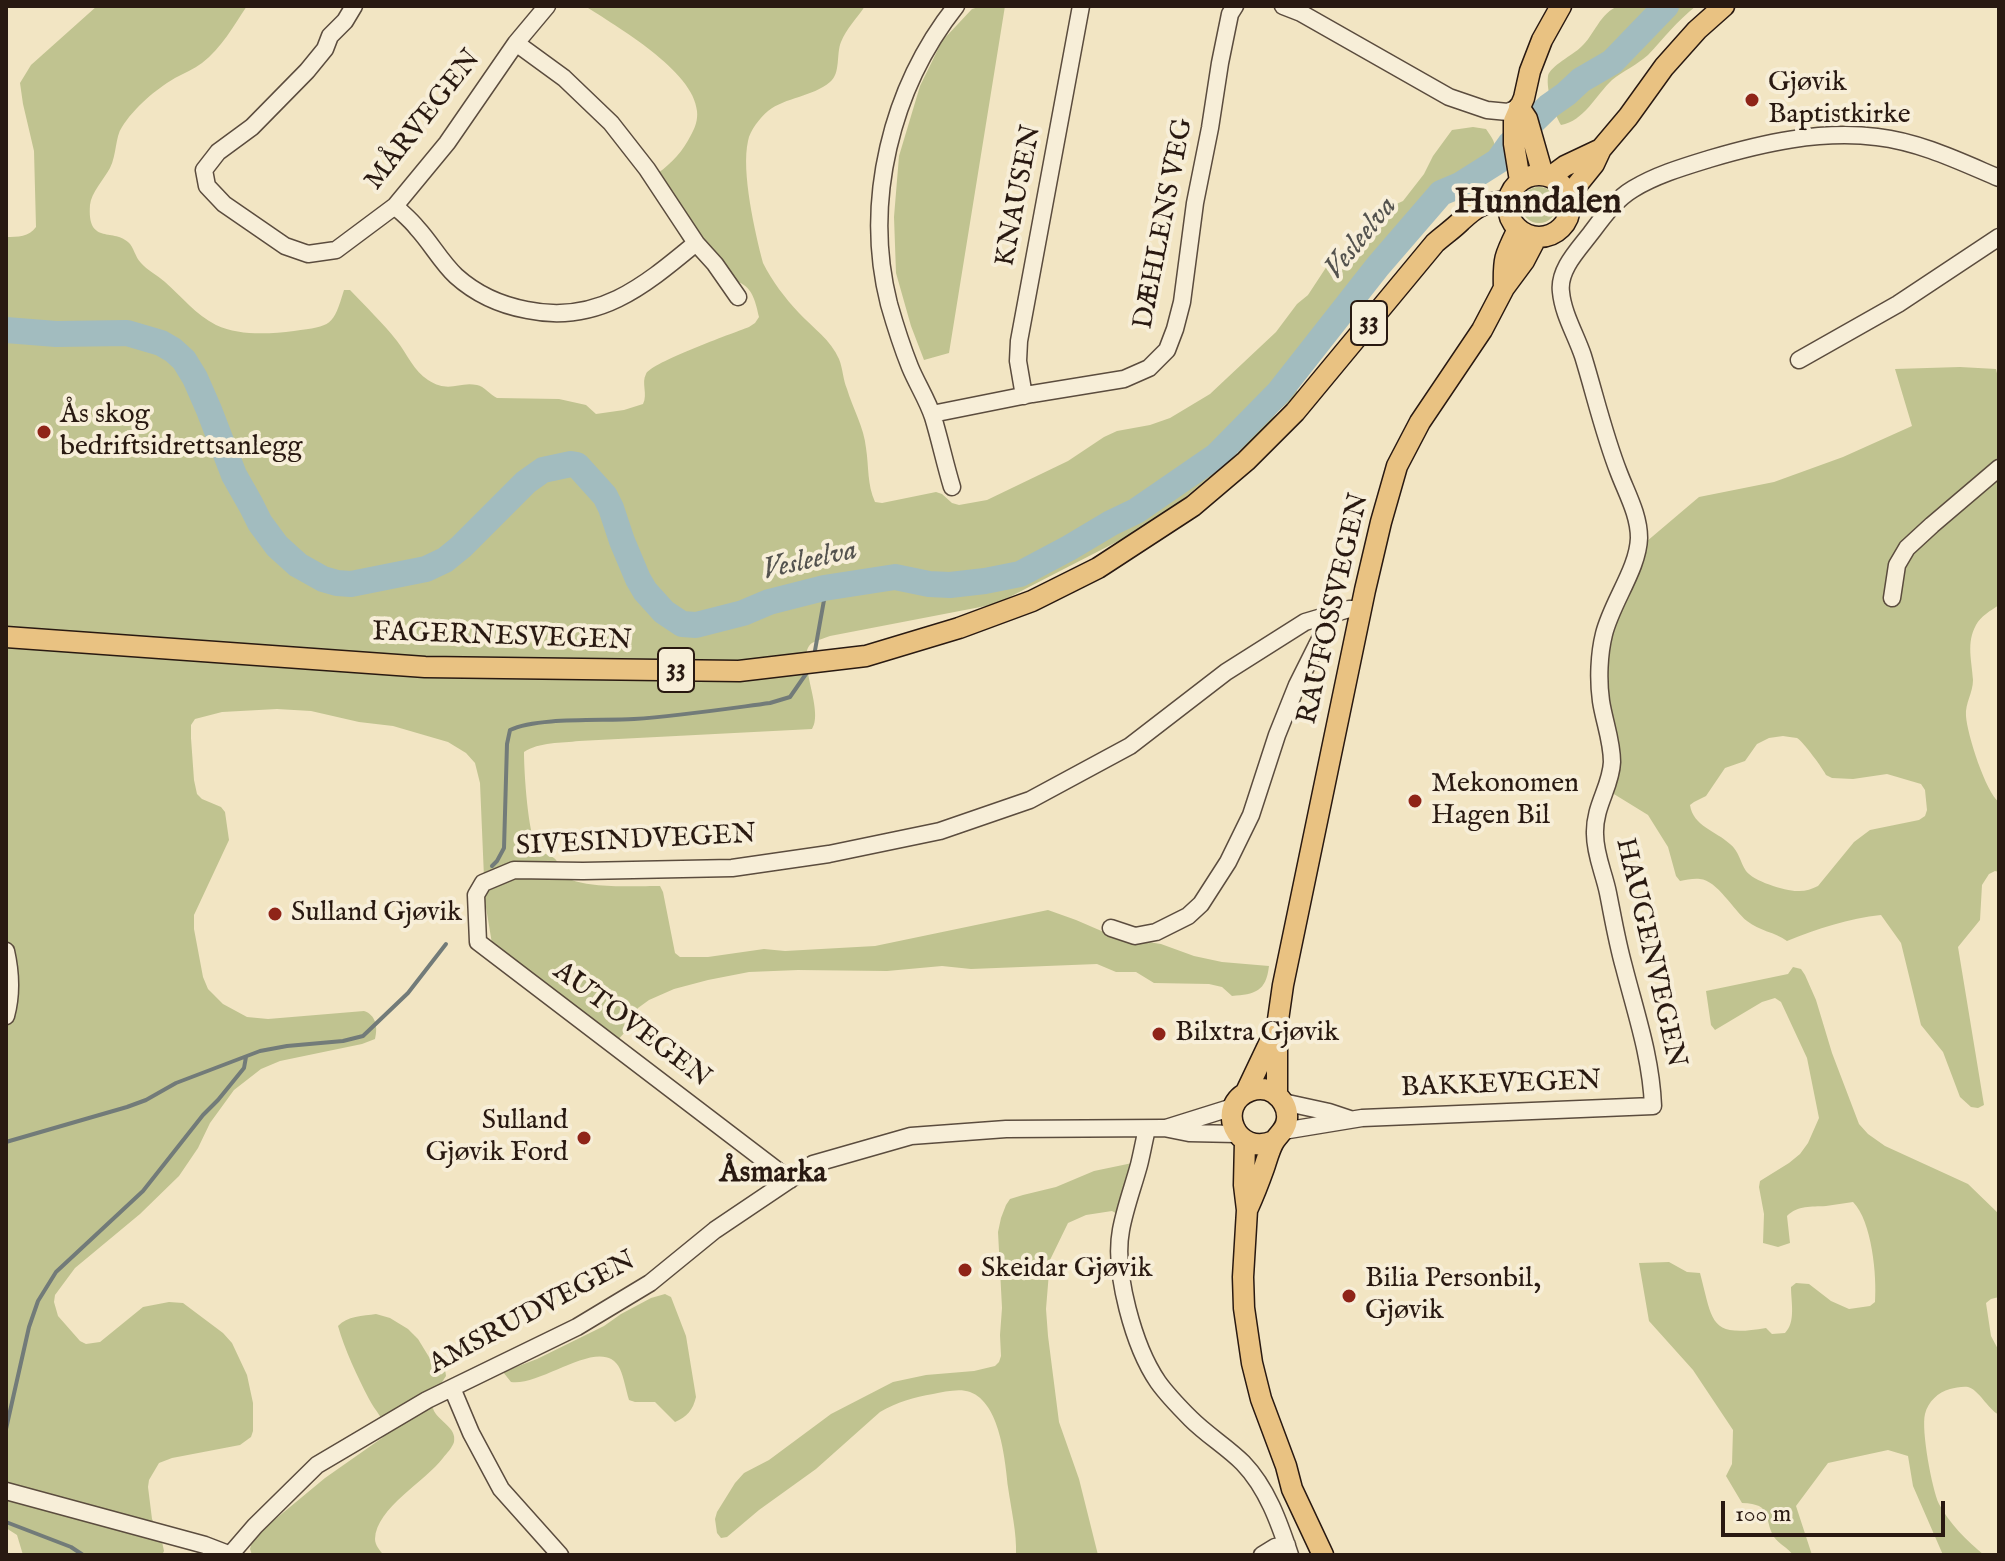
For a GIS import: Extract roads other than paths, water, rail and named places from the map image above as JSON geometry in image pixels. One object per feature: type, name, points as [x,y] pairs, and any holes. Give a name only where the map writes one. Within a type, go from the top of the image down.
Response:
[{"type":"main road","points":[[1518,222],[1513,190],[1520,181],[1514,121],[1538,50],[1561,6]]},
{"type":"main road","name":"33","points":[[1518,222],[1552,235],[1564,225],[1571,208],[1569,195],[1594,164],[1601,149],[1664,67],[1697,30],[1724,6]]},
{"type":"main road","points":[[1519,107],[1527,119],[1546,176],[1566,189],[1569,195]]},
{"type":"main road","name":"33","points":[[1520,181],[1534,175],[1546,176],[1601,149]]},
{"type":"main road","name":"FAGERNESVEGEN","points":[[6,637],[425,667],[739,671],[866,656],[959,628],[1032,601],[1098,568],[1193,506],[1246,461],[1295,412],[1435,243],[1468,213],[1486,204],[1518,222]]},
{"type":"main road","name":"RAUFOSSVEGEN","points":[[1247,1210],[1287,1116],[1280,1098],[1277,1027],[1283,985],[1381,522],[1397,466],[1420,422],[1524,261],[1518,222]]},
{"type":"main road","name":"RAUFOSSVEGEN","points":[[1277,1027],[1231,1121],[1241,1138],[1247,1210],[1243,1277],[1247,1336],[1261,1399],[1292,1489],[1323,1555]]},
{"type":"main road","points":[[1240,1100],[1261,1089],[1280,1098]]},
{"type":"main road","points":[[1241,1138],[1260,1145],[1278,1136]]},
{"type":"main road","name":"RAUFOSSVEGEN","points":[[1286,1466],[1334,1555]]},
{"type":"street","name":"MÅRVEGEN","points":[[354,6],[330,36],[325,49],[278,102],[252,127],[218,152],[204,170],[207,186],[224,204],[285,246],[308,254],[336,250],[395,206],[447,143],[516,43],[547,6]]},
{"type":"street","points":[[952,487],[932,414],[910,367],[889,304],[879,255],[881,190],[890,135],[908,84],[940,26],[956,6]]},
{"type":"street","name":"KNAUSEN","points":[[1024,396],[1018,361],[1019,341],[1081,6]]},
{"type":"street","name":"DÆHLENS VEG","points":[[932,414],[1124,379],[1149,368],[1167,350],[1182,302],[1195,203],[1227,26],[1235,6]]},
{"type":"street","points":[[1283,6],[1449,97],[1487,110],[1508,112],[1519,107]]},
{"type":"street","points":[[516,43],[564,78],[611,123],[738,297]]},
{"type":"street","name":"HAUGENVEGEN","points":[[1653,1106],[1651,1069],[1612,923],[1595,831],[1597,808],[1611,775],[1612,760],[1599,680],[1604,635],[1637,551],[1639,536],[1636,516],[1611,448],[1582,352],[1563,306],[1561,278],[1607,212],[1630,190],[1664,174],[1775,141],[1842,135],[1875,137],[1921,146],[1999,178]]},
{"type":"street","points":[[395,206],[417,227],[454,275],[481,295],[513,308],[542,313],[574,313],[598,308],[635,291],[696,243]]},
{"type":"street","points":[[1799,360],[1898,304],[1999,237]]},
{"type":"street","points":[[1892,598],[1897,565],[1907,548],[1999,468]]},
{"type":"street","name":"SIVESINDVEGEN","points":[[476,895],[483,883],[514,870],[732,868],[829,854],[940,831],[1030,800],[1130,746],[1226,672],[1305,622],[1349,609],[1362,609]]},
{"type":"street","points":[[1111,928],[1135,936],[1156,932],[1188,916],[1201,904],[1228,862],[1251,815],[1277,735],[1323,633],[1322,617]]},
{"type":"street","name":"AUTOVEGEN","points":[[476,895],[478,942],[790,1180]]},
{"type":"street","points":[[6,951],[10,988],[6,1016]]},
{"type":"street","name":"BAKKEVEGEN","points":[[1280,1098],[1352,1120]]},
{"type":"street","name":"AMSRUDVEGEN","points":[[1164,1128],[1240,1100]]},
{"type":"street","name":"BAKKEVEGEN","points":[[1278,1136],[1377,1117],[1653,1106]]},
{"type":"street","name":"AMSRUDVEGEN","points":[[230,1555],[317,1465],[427,1400],[577,1327],[650,1283],[715,1230],[813,1164],[911,1136],[1006,1129],[1164,1128],[1241,1138]]},
{"type":"street","points":[[1147,1129],[1121,1232],[1118,1261],[1123,1291],[1140,1345],[1154,1375],[1192,1420],[1253,1475],[1282,1527],[1288,1550],[1275,1547],[1262,1555]]},
{"type":"street","points":[[452,1388],[471,1433],[501,1489],[560,1555]]},
{"type":"street","points":[[6,1491],[205,1545],[230,1555]]},
{"type":"waterway","name":"Vesleelva","points":[[6,330],[56,334],[127,333],[161,343],[173,350],[184,360],[195,378],[234,475],[260,523],[277,546],[298,565],[337,583],[351,584],[426,569],[445,560],[526,482],[543,470],[571,464],[577,465],[605,496],[645,591],[664,612],[682,624],[696,625],[824,588],[895,577],[950,585],[985,581],[1020,574],[1069,548],[1136,511],[1216,456],[1279,392],[1378,266],[1441,193],[1498,161],[1510,144],[1549,106],[1581,80],[1612,62],[1666,6]]},
{"type":"waterway","points":[[814,656],[826,589]]},
{"type":"waterway","points":[[492,866],[504,848],[510,730],[552,721],[651,718],[770,703],[790,697],[808,671]]},
{"type":"waterway","points":[[6,1142],[127,1107],[176,1083],[260,1051],[363,1036],[408,993],[446,944]]},
{"type":"waterway","points":[[6,1429],[29,1327],[38,1301],[56,1272],[143,1191],[244,1068],[246,1057]]},
{"type":"waterway","points":[[6,1522],[71,1547],[83,1555]]},
{"type":"place","name":"Gjøvik Baptistkirke","points":[[1752,100]]},
{"type":"place","name":"Ås skog bedriftsidrettsanlegg","points":[[44,432]]},
{"type":"place","name":"Mekonomen Hagen Bil","points":[[1415,801]]},
{"type":"place","name":"Sulland Gjøvik","points":[[275,914]]},
{"type":"place","name":"Bilxtra Gjøvik","points":[[1159,1034]]},
{"type":"place","name":"Sulland Gjøvik Ford","points":[[584,1138]]},
{"type":"place","name":"Skeidar Gjøvik","points":[[965,1270]]},
{"type":"place","name":"Bilia Personbil, Gjøvik","points":[[1349,1296]]},
{"type":"district","name":"Hunndalen","points":[[1538,205]]},
{"type":"district","name":"Åsmarka","points":[[773,1175]]}]
